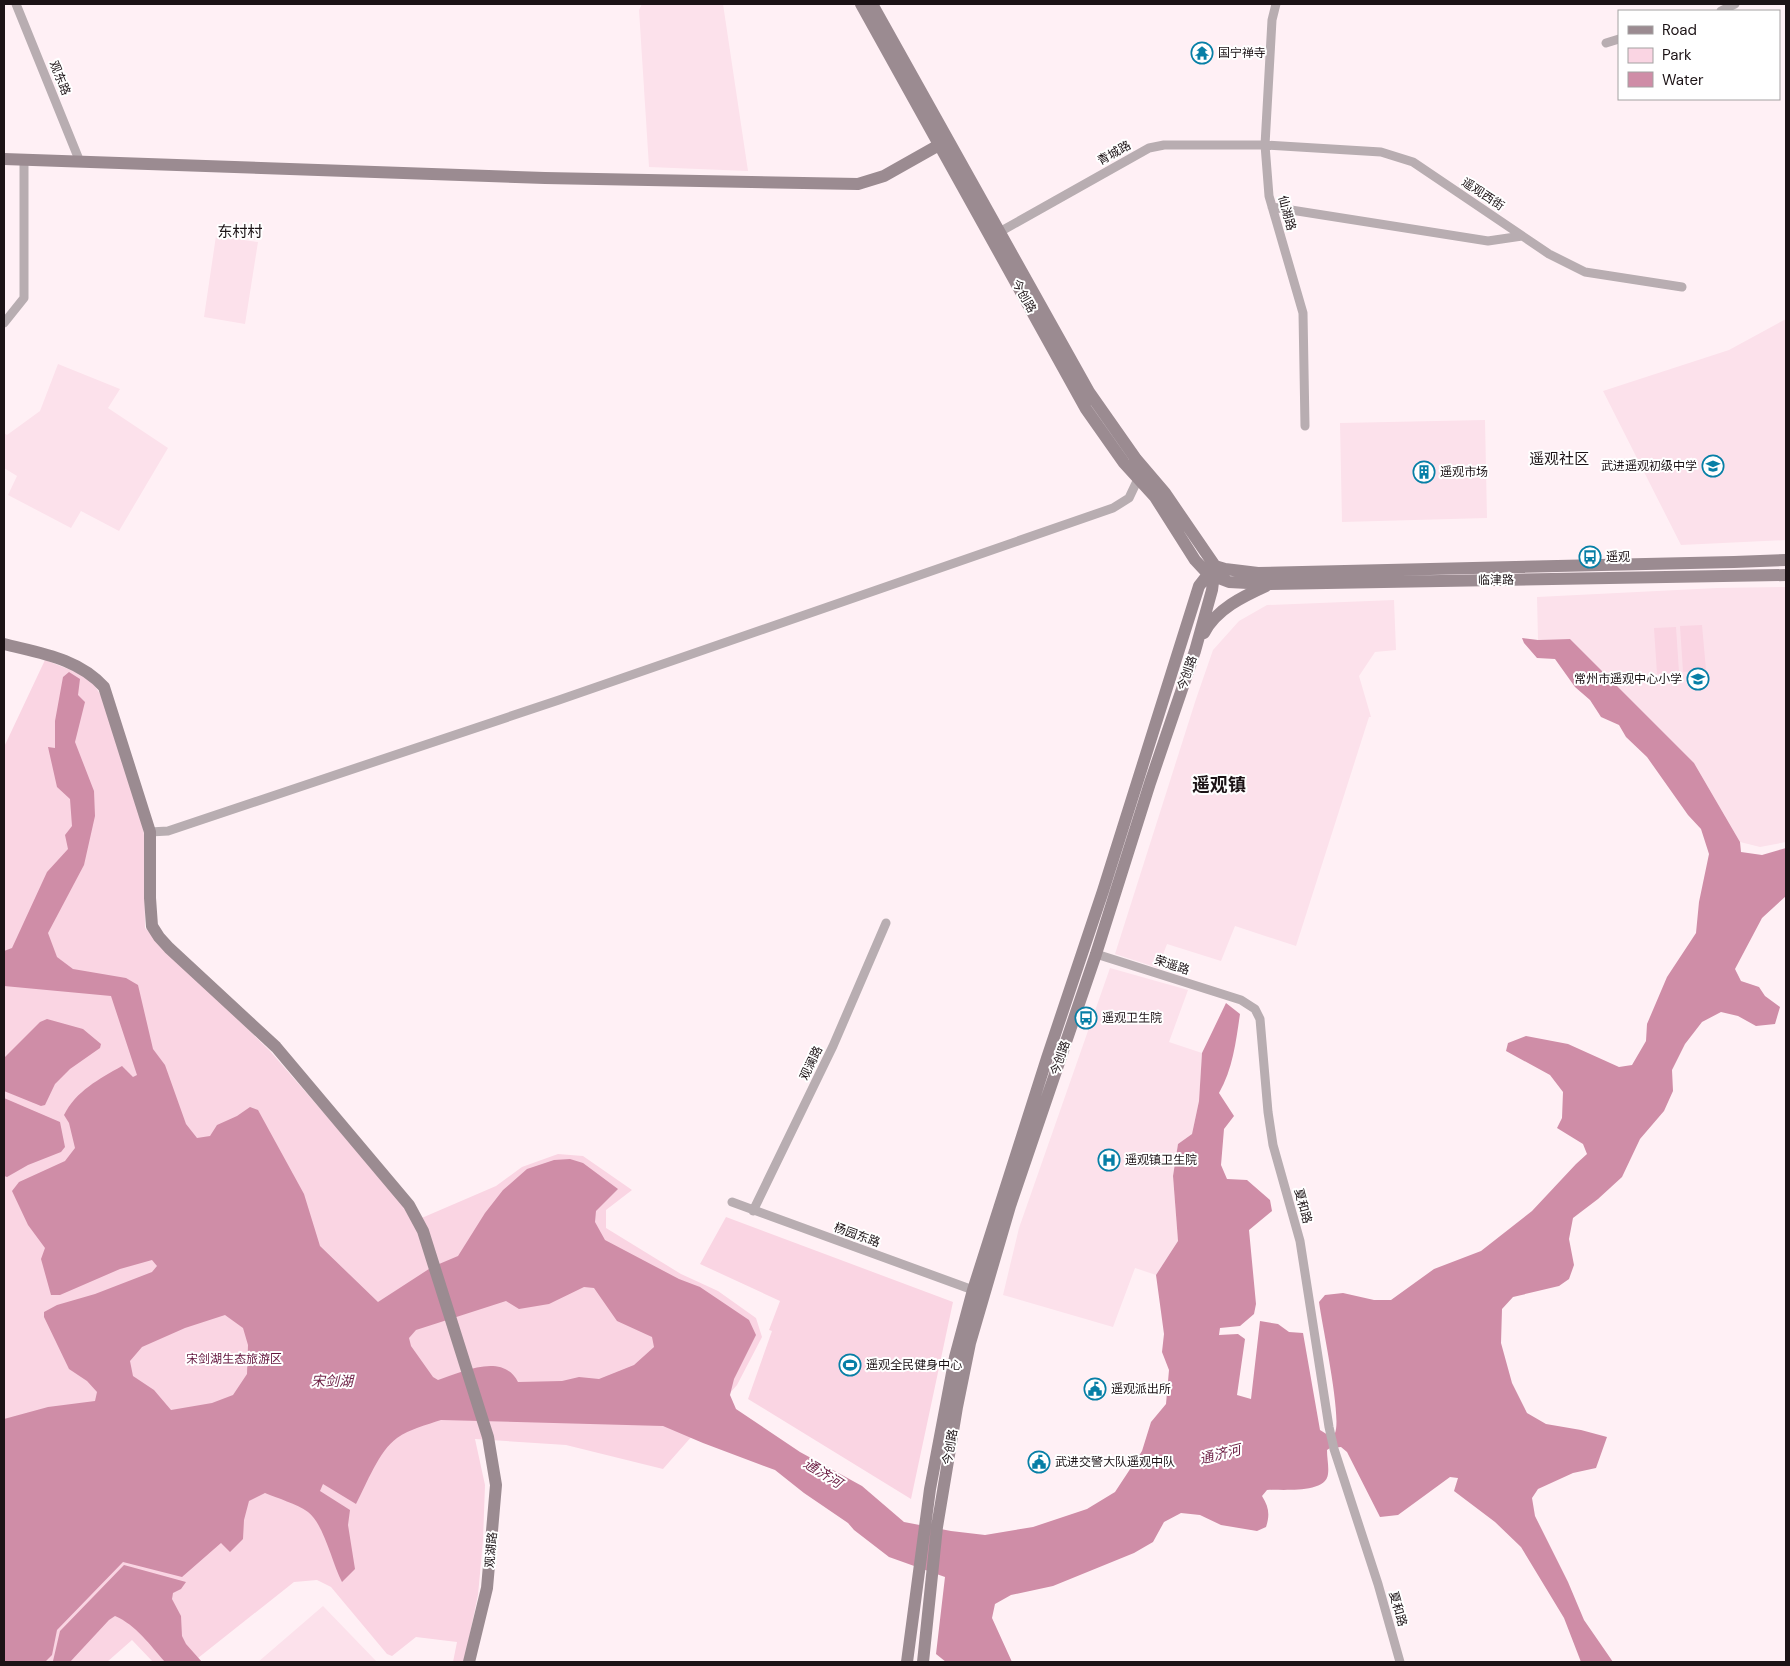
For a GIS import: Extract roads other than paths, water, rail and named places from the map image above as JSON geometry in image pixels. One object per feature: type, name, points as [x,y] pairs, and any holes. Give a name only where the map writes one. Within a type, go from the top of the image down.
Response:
[{"type":"main road","name":"今创路","points":[[861,4],[939,145],[995,234],[1089,392],[1136,459],[1165,493],[1212,572],[1212,590],[1195,651],[1096,954],[1010,1206],[970,1343],[930,1526]]},
{"type":"main road","name":"今创路","points":[[872,4],[1086,409],[1124,463],[1155,497],[1195,560],[1212,572]]},
{"type":"main road","points":[[4,159],[545,178],[858,184],[884,176],[939,145]]},
{"type":"main road","name":"临津路","points":[[1212,572],[1225,569],[1258,573],[1786,560]]},
{"type":"main road","name":"今创路","points":[[930,1526],[955,1357],[974,1290],[1199,586],[1212,572]]},
{"type":"main road","name":"临津路","points":[[1212,572],[1229,582],[1269,584],[1786,575]]},
{"type":"main road","points":[[1195,651],[1208,625],[1220,614],[1243,596],[1269,584]]},
{"type":"main road","name":"观湖路","points":[[4,644],[62,658],[94,675],[104,687],[150,832],[152,926],[158,938],[276,1047],[409,1205],[423,1231],[488,1437],[496,1486],[487,1588],[469,1662]]},
{"type":"main road","points":[[923,1662],[926,1574],[930,1526]]},
{"type":"main road","points":[[907,1662],[926,1574]]},
{"type":"street","name":"观东路","points":[[16,4],[80,162]]},
{"type":"street","name":"仙湖路","points":[[1276,4],[1272,20],[1265,146],[1269,196],[1303,313],[1305,426]]},
{"type":"street","points":[[1723,10],[1735,4]]},
{"type":"street","points":[[1606,43],[1618,40]]},
{"type":"street","name":"青城路","points":[[995,234],[1149,148],[1164,145],[1265,146]]},
{"type":"street","name":"遥观西街","points":[[1265,146],[1381,152],[1413,162],[1549,254],[1585,272],[1682,287]]},
{"type":"street","points":[[4,323],[24,298],[24,160]]},
{"type":"street","points":[[1272,207],[1488,241],[1522,236]]},
{"type":"street","points":[[150,832],[168,831],[558,700],[1113,508],[1129,498],[1138,479]]},
{"type":"street","name":"观澜路","points":[[753,1211],[833,1046],[886,922]]},
{"type":"street","name":"荣遥路","points":[[1096,954],[1241,1000]]},
{"type":"street","name":"夏和路","points":[[1241,1000],[1255,1009],[1260,1019],[1268,1112],[1273,1145],[1300,1241],[1334,1449],[1378,1584],[1400,1662]]},
{"type":"street","name":"杨园东路","points":[[732,1202],[974,1290]]},
{"type":"water","points":[[1522,638],[1538,640],[1570,639],[1694,763],[1740,842],[1741,852],[1762,855],[1786,848],[1786,896],[1762,918],[1735,969],[1741,981],[1759,987],[1765,996],[1780,1007],[1775,1024],[1756,1026],[1738,1016],[1721,1012],[1702,1022],[1685,1044],[1672,1070],[1673,1091],[1664,1111],[1640,1139],[1622,1177],[1573,1218],[1569,1239],[1574,1265],[1569,1279],[1559,1286],[1513,1297],[1502,1309],[1501,1343],[1512,1383],[1527,1413],[1546,1424],[1607,1437],[1596,1468],[1573,1473],[1538,1489],[1532,1498],[1535,1516],[1568,1582],[1584,1620],[1613,1662],[1581,1662],[1564,1618],[1521,1547],[1495,1522],[1454,1491],[1458,1478],[1450,1477],[1398,1515],[1380,1517],[1347,1452],[1341,1447],[1327,1450],[1328,1474],[1320,1485],[1312,1488],[1292,1490],[1267,1490],[1262,1496],[1268,1511],[1266,1527],[1257,1531],[1221,1525],[1200,1515],[1181,1513],[1164,1522],[1153,1542],[1134,1553],[1053,1586],[1011,1595],[995,1604],[992,1618],[1012,1662],[946,1662],[936,1654],[945,1577],[889,1557],[854,1530],[848,1523],[804,1493],[775,1470],[663,1426],[441,1420],[407,1432],[397,1438],[385,1451],[374,1468],[356,1504],[323,1484],[320,1491],[350,1510],[348,1525],[355,1569],[342,1582],[323,1534],[314,1518],[298,1506],[265,1493],[249,1501],[244,1520],[243,1539],[230,1552],[221,1543],[182,1577],[123,1562],[57,1630],[52,1655],[45,1662],[4,1662],[4,1419],[48,1407],[95,1401],[97,1392],[87,1381],[69,1369],[44,1317],[44,1312],[57,1305],[95,1294],[152,1272],[157,1266],[152,1260],[120,1269],[60,1295],[51,1295],[41,1259],[45,1248],[28,1225],[12,1191],[19,1182],[65,1161],[75,1148],[69,1123],[64,1115],[82,1092],[122,1066],[133,1077],[137,1075],[111,996],[4,986],[4,951],[12,948],[47,872],[68,849],[65,835],[72,826],[70,799],[57,787],[48,747],[55,748],[55,721],[63,677],[69,672],[80,679],[78,695],[85,702],[75,742],[94,791],[95,816],[84,865],[48,933],[57,957],[73,969],[126,978],[138,985],[153,1049],[165,1065],[186,1124],[197,1138],[210,1136],[217,1125],[237,1116],[250,1107],[258,1110],[304,1194],[320,1246],[378,1302],[432,1267],[458,1256],[485,1213],[503,1190],[527,1169],[554,1160],[570,1159],[583,1163],[618,1189],[596,1211],[595,1222],[605,1240],[679,1279],[700,1287],[749,1320],[756,1335],[734,1379],[730,1395],[736,1409],[800,1452],[862,1486],[904,1522],[985,1535],[1033,1527],[1087,1509],[1115,1492],[1142,1451],[1151,1422],[1166,1404],[1169,1370],[1162,1352],[1164,1334],[1156,1275],[1178,1241],[1173,1176],[1178,1144],[1192,1134],[1199,1101],[1202,1053],[1226,1003],[1240,1014],[1231,1065],[1219,1093],[1234,1116],[1224,1129],[1221,1165],[1227,1179],[1247,1180],[1270,1200],[1272,1211],[1249,1230],[1256,1304],[1254,1314],[1240,1326],[1220,1328],[1219,1335],[1238,1334],[1245,1339],[1237,1395],[1251,1399],[1260,1321],[1278,1324],[1289,1332],[1303,1333],[1320,1430],[1328,1435],[1335,1433],[1336,1409],[1319,1302],[1325,1295],[1343,1293],[1374,1300],[1391,1300],[1434,1269],[1481,1251],[1532,1211],[1587,1154],[1583,1144],[1557,1128],[1562,1118],[1563,1092],[1550,1075],[1506,1051],[1508,1043],[1526,1036],[1568,1044],[1619,1067],[1632,1065],[1646,1041],[1647,1024],[1667,977],[1696,933],[1699,902],[1709,854],[1701,829],[1688,815],[1647,757],[1626,737],[1619,725],[1601,717],[1590,700],[1575,687],[1555,659],[1537,658]],"holes":[[[584,1287],[594,1288],[617,1321],[652,1337],[654,1347],[634,1365],[599,1379],[579,1377],[562,1381],[518,1382],[511,1373],[503,1368],[492,1366],[470,1369],[438,1380],[433,1377],[411,1346],[409,1338],[416,1330],[506,1301],[519,1309],[549,1304]],[[225,1315],[243,1328],[248,1345],[247,1374],[233,1395],[212,1403],[171,1410],[154,1390],[133,1376],[130,1361],[142,1347],[185,1328]]]},
{"type":"water","points":[[47,1019],[83,1029],[101,1044],[100,1048],[70,1069],[55,1084],[45,1105],[41,1106],[4,1091],[4,1058],[40,1022]]},
{"type":"water","points":[[4,1098],[60,1122],[65,1147],[61,1152],[28,1165],[7,1177],[4,1176]]},
{"type":"water","points":[[124,1565],[186,1582],[181,1589],[173,1593],[172,1599],[181,1616],[182,1636],[186,1644],[202,1662],[165,1662],[136,1630],[115,1616],[70,1662],[53,1661],[60,1631]]},
{"type":"place","name":"国宁禅寺","points":[[1202,53]]},
{"type":"place","name":"武进遥观初级中学","points":[[1713,466]]},
{"type":"place","name":"遥观市场","points":[[1424,472]]},
{"type":"place","name":"遥观","points":[[1590,557]]},
{"type":"place","name":"常州市遥观中心小学","points":[[1698,679]]},
{"type":"place","name":"遥观卫生院","points":[[1086,1018]]},
{"type":"place","name":"遥观镇卫生院","points":[[1109,1160]]},
{"type":"place","name":"遥观全民健身中心","points":[[850,1365]]},
{"type":"place","name":"遥观派出所","points":[[1095,1389]]},
{"type":"place","name":"武进交警大队遥观中队","points":[[1039,1462]]},
{"type":"district","name":"东村村","points":[[240,232]]},
{"type":"district","name":"遥观社区","points":[[1559,459]]},
{"type":"district","name":"遥观镇","points":[[1219,785]]},
{"type":"park label","name":"宋剑湖生态旅游区","points":[[234,1359]]},
{"type":"water label","name":"宋剑湖","points":[[332,1381]]},
{"type":"water label","name":"通济河","points":[[1220,1454]]},
{"type":"water label","name":"通济河","points":[[823,1473]]}]
